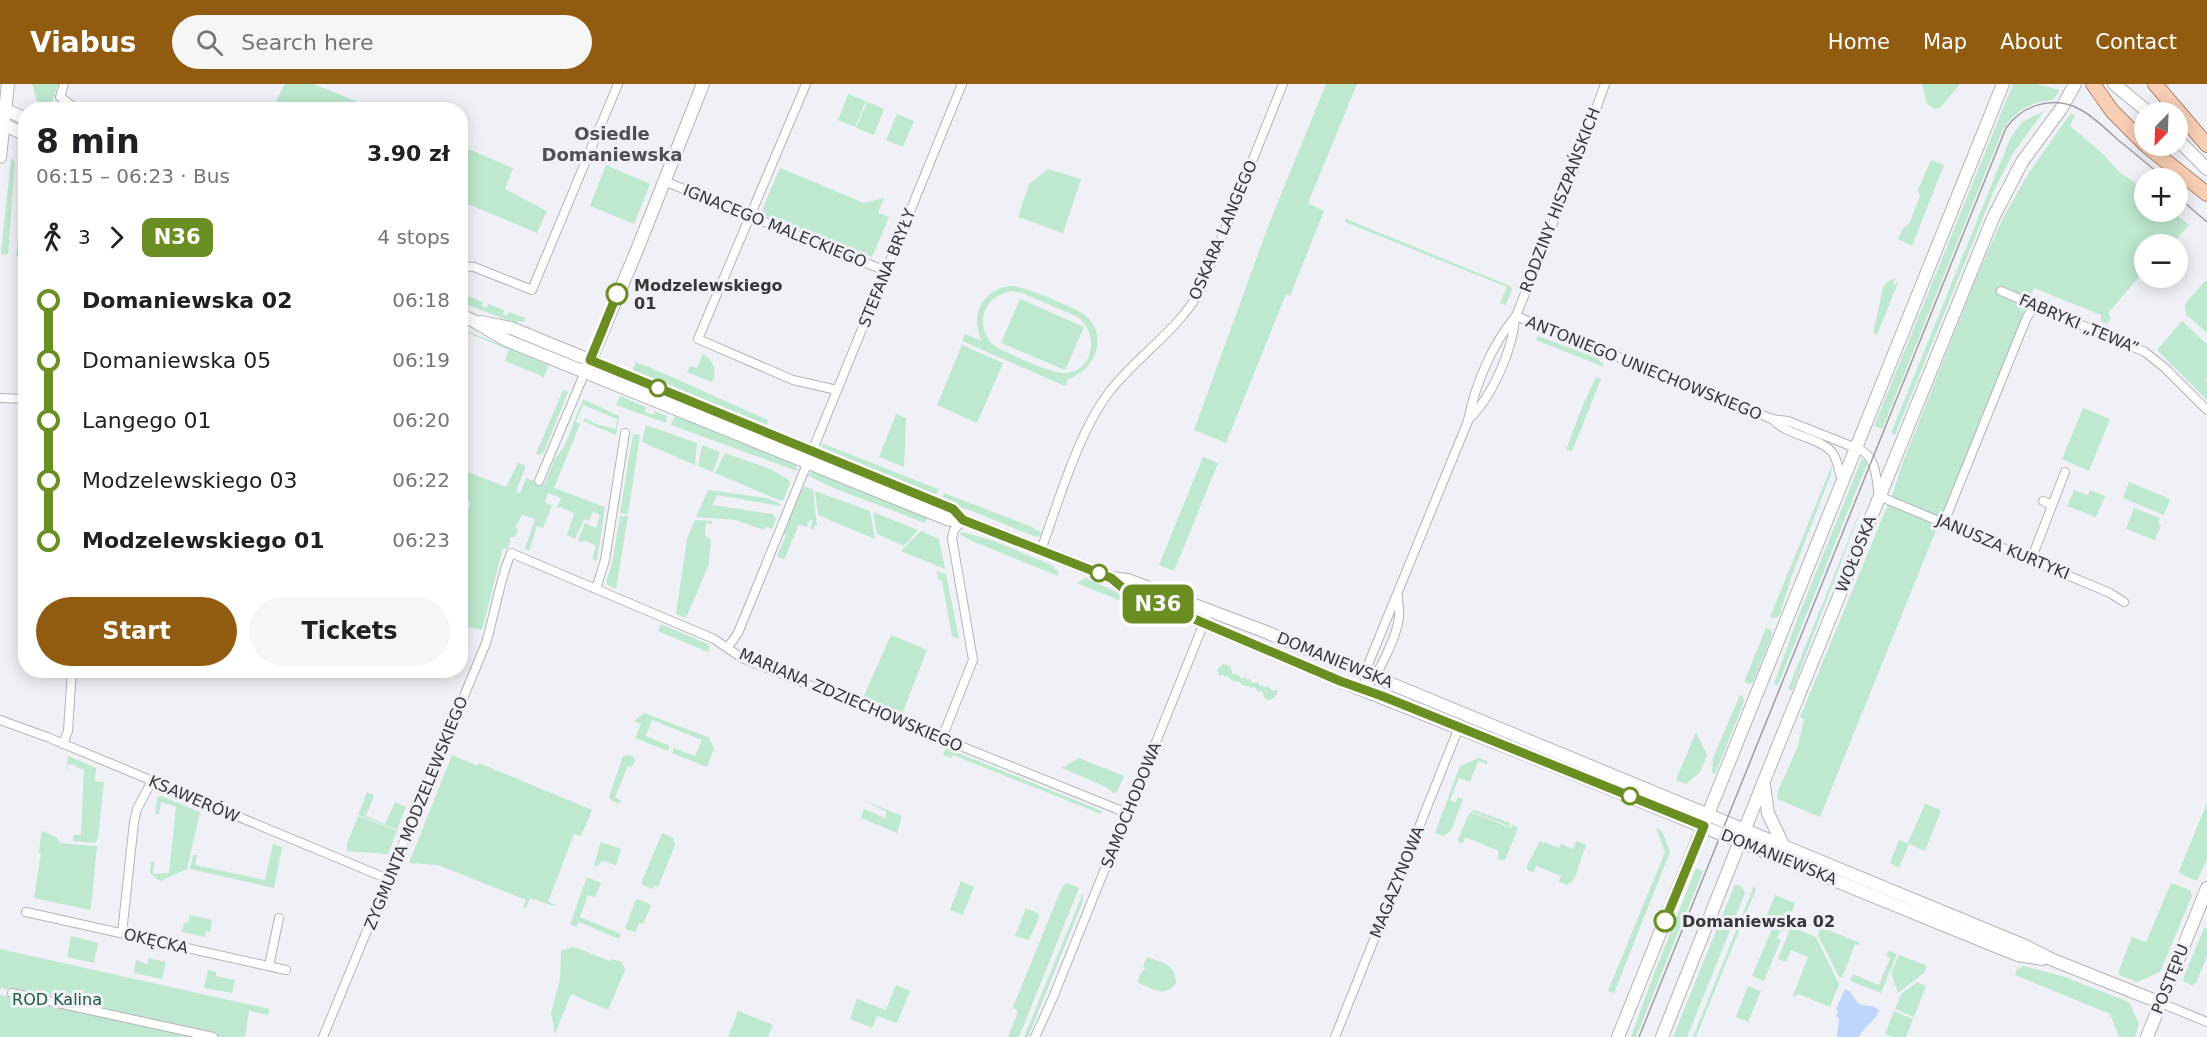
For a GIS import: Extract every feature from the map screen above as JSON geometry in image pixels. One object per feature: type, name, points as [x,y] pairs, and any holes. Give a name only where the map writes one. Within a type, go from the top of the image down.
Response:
[{"type":"main road","points":[[2093,84],[2112,111],[2134,133]]},
{"type":"main road","points":[[2155,84],[2207,145]]},
{"type":"main road","points":[[2160,156],[2207,194]]},
{"type":"street","points":[[0,157],[2,108],[8,84]]},
{"type":"street","points":[[64,84],[60,97],[67,102]]},
{"type":"street","points":[[468,267],[532,290],[618,84]]},
{"type":"street","points":[[539,481],[703,84]]},
{"type":"street","points":[[806,84],[698,339],[793,380],[837,390]]},
{"type":"street","name":"STEFANA BRYŁY","points":[[728,647],[738,633],[962,84]]},
{"type":"street","name":"OSKARA LANGEGO","points":[[1041,550],[1083,437],[1098,408],[1110,390],[1182,316],[1197,296],[1283,84]]},
{"type":"street","name":"RODZINY HISZPAŃSKICH","points":[[1365,690],[1397,595],[1468,421],[1471,405],[1504,331],[1515,316],[1581,153],[1605,84]]},
{"type":"street","points":[[1618,1037],[2003,84]]},
{"type":"street","name":"WOŁOSKA","points":[[1662,1037],[1763,782],[1993,218],[2022,162],[2061,109],[2075,84]]},
{"type":"street","points":[[2114,84],[2136,102]]},
{"type":"street","points":[[2,108],[18,115]]},
{"type":"street","points":[[2,124],[18,131]]},
{"type":"street","points":[[2188,150],[2207,169]]},
{"type":"street","name":"IGNACEGO MALECKIEGO","points":[[664,181],[886,271]]},
{"type":"street","name":"FABRYKI „TEWA”","points":[[2001,291],[2145,352],[2165,368],[2207,410]]},
{"type":"street","points":[[1944,522],[2026,317],[2035,305]]},
{"type":"street","name":"RODZINY HISZPAŃSKICH","points":[[1468,421],[1480,409],[1500,369],[1514,335],[1515,316]]},
{"type":"street","name":"ANTONIEGO UNIECHOWSKIEGO","points":[[1515,316],[1772,419],[1788,421],[1856,448]]},
{"type":"street","name":"DOMANIEWSKA","points":[[468,318],[506,340],[585,372],[953,509],[963,520],[1111,578],[1128,580],[1209,609],[1371,674],[1745,828],[2023,945],[2053,960],[2207,1022]]},
{"type":"street","name":"DOMANIEWSKA","points":[[474,321],[511,328],[590,360],[809,457]]},
{"type":"street","points":[[0,398],[18,399]]},
{"type":"street","name":"ANTONIEGO UNIECHOWSKIEGO","points":[[1772,419],[1785,430],[1830,450],[1835,456],[1842,483]]},
{"type":"street","points":[[596,589],[605,560],[625,433]]},
{"type":"street","points":[[1856,448],[1871,460],[1879,496]]},
{"type":"street","points":[[2031,560],[2065,472]]},
{"type":"street","name":"JANUSZA KURTYKI","points":[[1879,496],[2110,593],[2124,602]]},
{"type":"street","points":[[2043,501],[2052,505]]},
{"type":"street","points":[[942,738],[971,667],[973,651],[952,538],[954,530],[963,520]]},
{"type":"street","name":"MARIANA ZDZIECHOWSKIEGO","points":[[511,553],[714,639],[742,658],[1127,813]]},
{"type":"street","name":"ZYGMUNTA MODZELEWSKIEGO","points":[[323,1037],[486,643],[496,612],[502,576],[511,553]]},
{"type":"street","name":"DOMANIEWSKA","points":[[1111,578],[1124,589],[1204,624],[2005,950],[2018,955],[2053,960]]},
{"type":"street","name":"RODZINY HISZPAŃSKICH","points":[[1371,674],[1399,620],[1397,595]]},
{"type":"street","name":"SAMOCHODOWA","points":[[1037,1037],[1209,609]]},
{"type":"street","points":[[63,744],[68,732],[71,678]]},
{"type":"street","name":"KSAWERÓW","points":[[0,720],[388,879]]},
{"type":"street","name":"MAGAZYNOWA","points":[[1335,1037],[1459,727]]},
{"type":"street","points":[[122,933],[134,822],[137,809],[152,781]]},
{"type":"street","points":[[1763,782],[1768,813],[1783,845]]},
{"type":"street","name":"POSTĘPU","points":[[2147,1037],[2207,888]]},
{"type":"street","name":"OKĘCKA","points":[[26,912],[286,970]]},
{"type":"street","points":[[269,966],[279,918]]},
{"type":"street","points":[[12,993],[213,1037]]},
{"type":"green space","points":[[32,84],[58,84],[52,102],[37,101]]},
{"type":"green space","points":[[285,84],[314,84],[358,102],[276,102]]},
{"type":"green space","points":[[1326,84],[1357,84],[1308,203],[1324,211],[1290,296],[1286,294],[1226,443],[1194,430],[1269,224]]},
{"type":"green space","points":[[1922,84],[1960,84],[1941,107],[1935,109],[1927,104]]},
{"type":"green space","points":[[2013,84],[2037,84],[2060,90],[2053,100],[2038,102],[2019,112],[2003,129],[1882,429],[1874,426]]},
{"type":"green space","points":[[848,94],[866,101],[855,127],[838,120]]},
{"type":"green space","points":[[867,102],[884,109],[874,135],[856,128]]},
{"type":"green space","points":[[2044,111],[2014,152],[1995,188],[1895,435],[1891,433],[2010,139],[2022,122]]},
{"type":"green space","points":[[2071,113],[2075,115],[2070,126],[2103,154],[2118,171],[2134,182],[2134,222],[2185,222],[2189,225],[2181,234],[2134,234],[2134,283],[2108,313],[2111,318],[2107,324],[2101,322],[2101,315],[2034,288],[1820,817],[1777,799],[1778,791],[1798,746],[1804,719],[1800,717],[1894,490],[1979,271],[2003,218],[2028,174]]},
{"type":"green space","points":[[897,114],[914,121],[903,147],[886,140]]},
{"type":"green space","points":[[468,149],[513,168],[505,189],[547,211],[537,233],[468,204]]},
{"type":"green space","points":[[11,159],[15,161],[8,254],[6,255],[1,254]]},
{"type":"green space","points":[[1931,160],[1944,165],[1912,246],[1898,239],[1903,228],[1909,224],[1920,196],[1918,190]]},
{"type":"green space","points":[[606,165],[650,184],[634,224],[590,206]]},
{"type":"green space","points":[[780,168],[864,203],[884,198],[878,213],[889,217],[872,257],[764,215],[762,210]]},
{"type":"green space","points":[[1048,169],[1081,179],[1063,233],[1018,217],[1029,184]]},
{"type":"green space","points":[[1346,219],[1510,286],[1512,289],[1506,305],[1500,303],[1507,287],[1345,222]]},
{"type":"green space","points":[[1895,279],[1893,284],[1895,285],[1899,280],[1877,335],[1873,333],[1883,288],[1888,281]]},
{"type":"green space","points":[[2207,281],[2207,333],[2186,314],[2185,304]]},
{"type":"green space","points":[[1019,287],[1051,298],[1081,312],[1093,325],[1098,343],[1092,361],[1077,375],[1068,379],[1065,386],[962,341],[965,334],[982,341],[977,322],[981,305],[987,297],[1003,288]],"holes":[[[1012,291],[1022,293],[1078,317],[1085,324],[1089,332],[1091,350],[1083,366],[1065,373],[1050,370],[991,343],[983,326],[983,318],[989,304],[1003,294]]]},
{"type":"green space","points":[[468,296],[483,302],[482,306],[487,308],[488,304],[504,310],[503,314],[507,316],[509,312],[525,318],[524,322],[518,321],[517,324],[468,305]]},
{"type":"green space","points":[[1020,299],[1084,327],[1065,370],[1001,343]]},
{"type":"green space","points":[[2182,321],[2207,344],[2207,377],[2205,380],[2207,381],[2207,400],[2157,350]]},
{"type":"green space","points":[[468,331],[549,365],[544,377],[505,361],[509,350]]},
{"type":"green space","points":[[1538,336],[1597,358],[1604,367],[1536,340]]},
{"type":"green space","points":[[962,345],[1003,363],[977,423],[937,405]]},
{"type":"green space","points":[[703,354],[714,366],[715,374],[712,382],[687,372],[690,366],[697,368]]},
{"type":"green space","points":[[636,362],[768,420],[767,425],[762,428],[708,402],[632,371]]},
{"type":"green space","points":[[1596,377],[1601,379],[1573,449],[1566,450],[1582,407]]},
{"type":"green space","points":[[563,390],[568,392],[544,452],[540,455],[536,454]]},
{"type":"green space","points":[[620,396],[646,407],[645,412],[653,415],[655,411],[667,416],[666,423],[616,405]]},
{"type":"green space","points":[[583,399],[619,416],[616,435],[583,421],[585,418],[596,424],[616,429],[617,419],[583,405],[576,422],[580,424],[554,488],[605,507],[597,561],[592,559],[596,546],[584,540],[581,542],[578,540],[585,523],[596,528],[600,515],[593,512],[589,521],[584,519],[575,539],[567,535],[574,513],[560,507],[557,508],[561,498],[548,493],[545,502],[552,506],[543,528],[537,526],[529,551],[525,549],[535,519],[522,515],[515,528],[518,529],[515,537],[511,537],[508,549],[503,548],[482,630],[468,627],[468,510],[471,502],[468,501],[468,472],[506,487],[518,463],[526,466],[516,491],[520,493],[526,478],[544,485],[555,459],[565,445]]},
{"type":"green space","points":[[2083,408],[2110,419],[2089,471],[2062,459]]},
{"type":"green space","points":[[896,414],[906,418],[904,467],[879,457]]},
{"type":"green space","points":[[675,415],[792,463],[796,466],[797,471],[671,425]]},
{"type":"green space","points":[[646,425],[697,443],[695,465],[642,442]]},
{"type":"green space","points":[[633,434],[640,435],[628,514],[620,513]]},
{"type":"green space","points":[[821,443],[938,489],[935,498],[823,450]]},
{"type":"green space","points":[[702,445],[720,452],[713,472],[698,466]]},
{"type":"green space","points":[[725,453],[770,469],[789,480],[784,499],[781,501],[715,473]]},
{"type":"green space","points":[[1203,457],[1218,463],[1174,571],[1159,565]]},
{"type":"green space","points":[[1862,458],[1867,464],[1778,685],[1774,684],[1796,622]]},
{"type":"green space","points":[[1832,465],[1831,474],[1792,575],[1780,615],[1776,618],[1770,617]]},
{"type":"green space","points":[[814,471],[928,516],[925,523],[831,487],[807,475]]},
{"type":"green space","points":[[2129,482],[2170,499],[2164,515],[2123,498]]},
{"type":"green space","points":[[1871,484],[1792,691],[1788,689]]},
{"type":"green space","points":[[803,486],[813,490],[817,526],[814,526],[814,530],[810,528],[813,521],[810,520],[806,527],[799,524],[784,560],[777,556],[786,535],[783,534]]},
{"type":"green space","points":[[708,490],[767,498],[781,504],[779,506],[717,495],[712,505],[773,514],[776,519],[772,529],[766,527],[764,530],[735,520],[696,517]]},
{"type":"green space","points":[[2074,490],[2088,495],[2090,490],[2105,496],[2096,517],[2067,506]]},
{"type":"green space","points":[[815,491],[870,511],[875,539],[818,515]]},
{"type":"green space","points":[[944,493],[1032,527],[1044,534],[1036,537],[941,501]]},
{"type":"green space","points":[[2134,508],[2160,518],[2158,523],[2161,525],[2155,540],[2126,529]]},
{"type":"green space","points":[[873,512],[918,530],[904,546],[877,534]]},
{"type":"green space","points":[[620,516],[628,516],[616,589],[606,582],[612,564]]},
{"type":"green space","points":[[695,520],[712,521],[712,524],[706,523],[705,535],[711,540],[709,564],[686,618],[676,614],[687,539]]},
{"type":"green space","points":[[921,531],[939,539],[945,569],[901,551]]},
{"type":"green space","points":[[963,532],[994,541],[1054,566],[1054,569],[1058,571],[1058,576],[959,534]]},
{"type":"green space","points":[[937,571],[946,574],[959,639],[952,636],[942,580],[938,580]]},
{"type":"green space","points":[[1085,578],[1174,617],[1170,621],[1077,583]]},
{"type":"green space","points":[[661,624],[710,645],[708,652],[658,631]]},
{"type":"green space","points":[[1766,628],[1771,630],[1772,635],[1753,682],[1750,684],[1744,682]]},
{"type":"green space","points":[[891,635],[927,650],[902,714],[863,698]]},
{"type":"green space","points":[[1223,664],[1230,666],[1233,675],[1237,674],[1242,679],[1246,677],[1247,680],[1259,683],[1264,688],[1268,686],[1273,691],[1277,690],[1275,684],[1278,691],[1275,697],[1270,700],[1265,699],[1262,691],[1259,692],[1254,687],[1242,685],[1227,676],[1224,677],[1223,674],[1219,676],[1217,670]]},
{"type":"green space","points":[[1740,695],[1743,696],[1744,702],[1715,774],[1712,773],[1713,758]]},
{"type":"green space","points":[[644,713],[708,737],[714,748],[707,767],[672,753],[674,748],[695,756],[702,740],[652,720],[646,736],[670,746],[668,751],[635,738],[641,724],[634,721]]},
{"type":"green space","points":[[1696,732],[1707,755],[1700,772],[1686,784],[1676,780]]},
{"type":"green space","points":[[946,748],[1102,811],[1101,814],[953,755],[951,758],[943,755]]},
{"type":"green space","points":[[452,755],[478,766],[479,763],[592,810],[581,836],[574,834],[548,902],[554,906],[530,898],[526,908],[523,908],[526,900],[438,865],[409,863]]},
{"type":"green space","points":[[68,756],[96,768],[95,781],[104,782],[98,839],[94,843],[73,841],[73,835],[81,835],[84,769],[68,764],[65,777]]},
{"type":"green space","points":[[623,756],[634,757],[635,761],[632,767],[628,766],[615,797],[621,801],[619,804],[609,797]]},
{"type":"green space","points":[[1079,758],[1124,776],[1117,792],[1113,793],[1106,787],[1062,768]]},
{"type":"green space","points":[[1479,758],[1487,761],[1487,764],[1478,761],[1470,782],[1459,778],[1450,800],[1455,803],[1458,797],[1463,799],[1451,831],[1443,836],[1435,833],[1460,766]]},
{"type":"green space","points":[[367,792],[374,795],[366,816],[385,824],[395,802],[406,807],[397,830],[358,815]]},
{"type":"green space","points":[[161,796],[200,812],[187,869],[160,881],[150,873],[151,861],[154,861],[153,874],[169,873],[176,807],[161,802],[159,814],[155,814],[157,797]]},
{"type":"green space","points":[[860,799],[902,816],[897,833],[861,818],[864,809],[885,818],[887,812]]},
{"type":"green space","points":[[2207,803],[2207,859],[2197,881],[2179,871]]},
{"type":"green space","points":[[1925,804],[1941,810],[1925,851],[1909,844],[1899,868],[1890,863],[1899,840],[1908,843]]},
{"type":"green space","points":[[1474,810],[1510,823],[1509,826],[1473,812],[1464,835],[1473,813],[1511,828],[1512,824],[1518,828],[1505,860],[1497,859],[1499,851],[1465,837],[1463,843],[1458,840],[1468,815]]},
{"type":"green space","points":[[358,816],[397,831],[388,854],[347,851],[347,844]]},
{"type":"green space","points":[[1656,828],[1662,831],[1670,852],[1614,993],[1608,991],[1665,852]]},
{"type":"green space","points":[[43,831],[56,837],[60,843],[97,846],[89,910],[34,898]]},
{"type":"green space","points":[[662,833],[673,838],[675,845],[658,887],[654,886],[652,889],[641,884]]},
{"type":"green space","points":[[1542,841],[1542,846],[1544,842],[1559,848],[1561,844],[1573,849],[1576,841],[1586,845],[1574,880],[1567,885],[1559,882],[1561,876],[1536,866],[1534,872],[1528,871],[1527,866]]},
{"type":"green space","points":[[601,842],[621,849],[616,865],[603,861],[597,866],[594,865]]},
{"type":"green space","points":[[273,844],[282,847],[274,888],[190,869],[193,855],[197,855],[195,865],[265,880]]},
{"type":"green space","points":[[1696,868],[1703,871],[1636,1037],[1631,1037],[1652,979]]},
{"type":"green space","points":[[587,877],[601,883],[595,897],[588,895],[580,917],[621,934],[619,939],[579,922],[576,927],[570,924]]},
{"type":"green space","points":[[961,881],[974,887],[963,915],[950,910]]},
{"type":"green space","points":[[1066,883],[1079,888],[1019,1037],[1008,1037],[1018,1012],[1013,1007],[1062,887]]},
{"type":"green space","points":[[2171,883],[2190,890],[2192,896],[2160,972],[2137,982],[2119,975],[2132,937],[2146,942]]},
{"type":"green space","points":[[1735,884],[1742,887],[1745,893],[1687,1037],[1673,1037]]},
{"type":"green space","points":[[1754,886],[1756,889],[1696,1037],[1693,1037]]},
{"type":"green space","points":[[1083,893],[1083,901],[1028,1037],[1024,1037]]},
{"type":"green space","points":[[1775,895],[1795,903],[1792,912],[1788,911],[1787,915],[1790,917],[1788,920],[1785,919],[1782,926],[1785,928],[1784,931],[1781,930],[1777,938],[1781,940],[1764,981],[1752,976],[1775,922],[1766,918]]},
{"type":"green space","points":[[636,899],[651,906],[643,924],[639,923],[636,932],[625,929]]},
{"type":"green space","points":[[1026,908],[1039,914],[1029,940],[1015,936]]},
{"type":"green space","points":[[190,915],[212,920],[210,932],[206,931],[205,937],[182,932],[184,922],[188,923]]},
{"type":"green space","points":[[1791,927],[1816,937],[1839,984],[1830,1007],[1801,995],[1793,996],[1808,957],[1791,950],[1786,962],[1778,959]]},
{"type":"green space","points":[[1821,927],[1860,943],[1855,944],[1842,978],[1839,977],[1818,935]]},
{"type":"green space","points":[[2204,928],[2207,928],[2207,956],[2196,983],[2192,985],[2184,982],[2183,979]]},
{"type":"green space","points":[[71,936],[98,943],[94,963],[67,957]]},
{"type":"green space","points":[[574,947],[610,961],[612,959],[622,962],[625,970],[608,1010],[571,994],[555,1034],[551,1013],[560,979],[561,950]]},
{"type":"green space","name":"ROD Kalina","points":[[0,949],[270,1009],[268,1015],[249,1011],[245,1037],[0,1037],[0,995],[10,996],[11,990],[0,988]]},
{"type":"green space","points":[[1889,951],[1897,954],[1881,993],[1850,981],[1853,974],[1879,985],[1890,958],[1886,956]]},
{"type":"green space","points":[[1899,955],[1927,966],[1924,973],[1898,993],[1891,973]]},
{"type":"green space","points":[[1147,957],[1171,968],[1176,983],[1172,988],[1158,991],[1137,982],[1145,969],[1143,966]]},
{"type":"green space","points":[[149,958],[166,962],[162,979],[134,973],[136,960],[147,964]]},
{"type":"green space","points":[[2023,966],[2062,976],[2126,1001],[2130,1004],[2139,1024],[2135,1037],[2119,1037],[2110,1014],[2015,975],[2018,967]]},
{"type":"green space","points":[[208,970],[216,972],[216,976],[235,980],[232,993],[204,988]]},
{"type":"green space","points":[[1917,982],[1926,986],[1914,1017],[1895,1009],[1901,994]]},
{"type":"green space","points":[[896,985],[910,991],[897,1023],[877,1016],[872,1028],[850,1019],[857,999],[886,1010]]},
{"type":"green space","points":[[1748,986],[1761,991],[1748,1022],[1736,1017]]},
{"type":"green space","points":[[738,1011],[773,1025],[768,1037],[728,1037]]},
{"type":"green space","points":[[1894,1011],[1913,1019],[1906,1037],[1885,1034]]},
{"type":"water","points":[[1845,989],[1859,1004],[1879,1010],[1859,1037],[1837,1037],[1839,1019],[1836,1016],[1838,1011],[1836,1009]]},
{"type":"tram line","points":[[1639,1037],[2006,128],[2021,113],[2040,104],[2071,105],[2095,120],[2152,168]]},
{"type":"tram line","points":[[2188,206],[2207,222]]},
{"type":"bus line","name":"N36","points":[[617,294],[590,360],[953,509],[963,520],[1111,578],[1124,589],[1263,649],[1704,826],[1665,921]]},
{"type":"place","name":"Modzelewskiego 01","points":[[617,294]]},
{"type":"place","name":"Domaniewska 02","points":[[1665,921]]},
{"type":"district","name":"Osiedle Domaniewska","points":[[612,143]]}]
